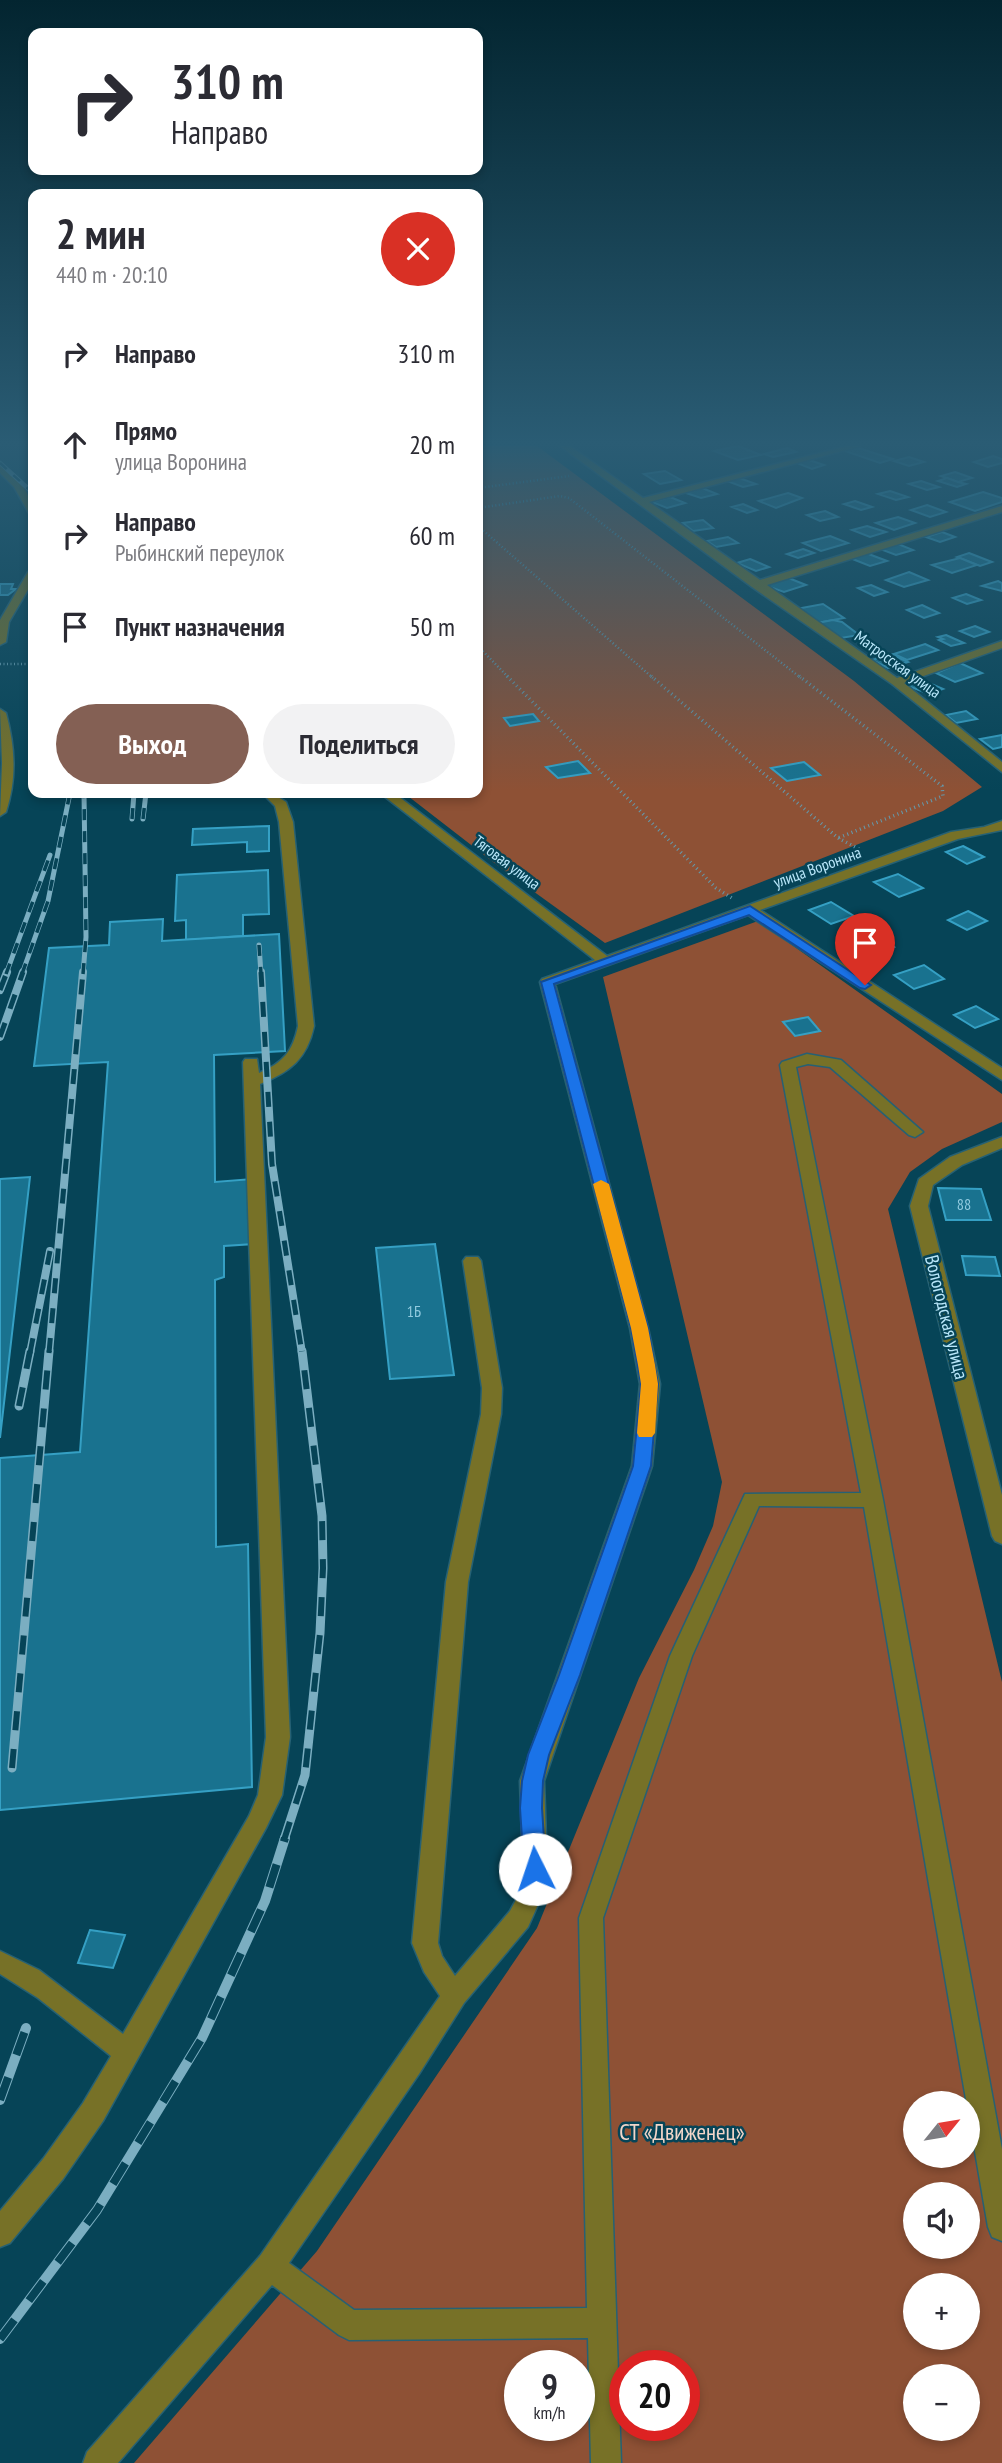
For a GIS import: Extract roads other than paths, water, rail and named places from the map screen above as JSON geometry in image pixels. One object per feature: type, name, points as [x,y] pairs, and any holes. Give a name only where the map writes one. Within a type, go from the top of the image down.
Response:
[{"type":"street","name":"Матросская улица","points":[[723,561],[896,682],[1002,768]]},
{"type":"street","points":[[756,585],[834,561]]},
{"type":"street","points":[[0,642],[4,622],[28,581]]},
{"type":"street","points":[[896,682],[1002,644]]},
{"type":"street","points":[[0,713],[10,768],[9,786],[0,813]]},
{"type":"street","points":[[0,2233],[53,2169],[93,2112],[125,2051],[258,1821],[270,1795],[278,1737],[251,1072],[284,1067],[296,1058],[303,1044],[306,1026],[286,822],[281,805],[273,798]]},
{"type":"street","name":"Тяговая улица","points":[[393,798],[605,961]]},
{"type":"street","name":"улица Воронина","points":[[455,1995],[520,1919],[529,1898],[535,1869],[532,1794],[538,1755],[642,1466],[650,1384],[639,1328],[547,982],[956,835],[986,831],[1002,825]]},
{"type":"street","points":[[986,831],[1002,841]]},
{"type":"street","points":[[750,910],[1002,1075]]},
{"type":"street","points":[[915,1132],[835,1063],[807,1059],[788,1065],[873,1500],[1002,2227]]},
{"type":"street","name":"Вологодская улица","points":[[1002,1142],[956,1161],[925,1182],[919,1206],[996,1490],[1002,1536]]},
{"type":"street","points":[[98,2463],[270,2266],[410,2065],[455,1995],[430,1960],[425,1943],[457,1582],[491,1413],[492,1388],[472,1261]]},
{"type":"street","points":[[606,2463],[591,1918],[681,1657],[752,1499],[873,1500]]},
{"type":"street","points":[[0,1962],[40,1986],[125,2051]]},
{"type":"street","points":[[270,2266],[349,2325],[601,2323]]},
{"type":"railway","points":[[22,974],[48,901],[69,798]]},
{"type":"railway","points":[[83,974],[86,937],[84,798]]},
{"type":"railway","points":[[132,819],[134,798]]},
{"type":"railway","points":[[143,819],[145,798]]},
{"type":"railway","points":[[6,974],[50,855]]},
{"type":"railway","points":[[259,945],[261,974]]},
{"type":"railway","points":[[0,990],[7,972]]},
{"type":"railway","points":[[0,1037],[23,972]]},
{"type":"railway","points":[[49,1353],[83,972]]},
{"type":"railway","points":[[261,972],[272,1164],[302,1353]]},
{"type":"railway","points":[[30,1353],[50,1251]]},
{"type":"railway","points":[[19,1406],[30,1351]]},
{"type":"railway","points":[[12,1768],[49,1351]]},
{"type":"railway","points":[[284,1840],[305,1775],[320,1633],[323,1568],[322,1516],[302,1351]]},
{"type":"railway","points":[[0,2339],[97,2210],[202,2038],[265,1901],[285,1838]]},
{"type":"railway","points":[[0,2100],[26,2028]]},
{"type":"park label","name":"СТ «Движенец»","points":[[682,2132]]}]
